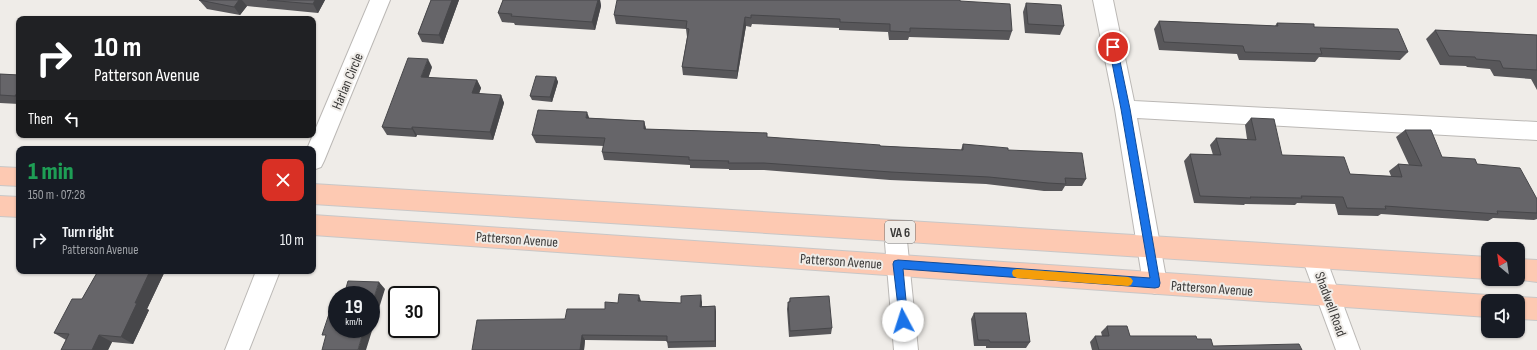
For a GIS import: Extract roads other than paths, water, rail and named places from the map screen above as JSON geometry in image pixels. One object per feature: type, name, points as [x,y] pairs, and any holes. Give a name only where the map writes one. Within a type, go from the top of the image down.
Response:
[{"type":"main road","points":[[0,176],[16,178]]},
{"type":"main road","name":"VA 6","points":[[316,194],[1149,248],[1481,268]]},
{"type":"main road","points":[[0,206],[16,207]]},
{"type":"main road","name":"Patterson Avenue","points":[[316,225],[898,264],[1328,296],[1481,306]]},
{"type":"main road","points":[[1525,270],[1537,271]]},
{"type":"main road","points":[[1525,308],[1537,309]]},
{"type":"street","name":"Harlan Circle","points":[[316,154],[380,0]]},
{"type":"street","points":[[1103,0],[1125,109],[1155,283]]},
{"type":"street","points":[[1125,109],[1537,131]]},
{"type":"street","points":[[895,231],[906,350]]},
{"type":"street","name":"Shadwell Road","points":[[1314,258],[1348,350]]},
{"type":"street","points":[[237,350],[267,274]]}]
